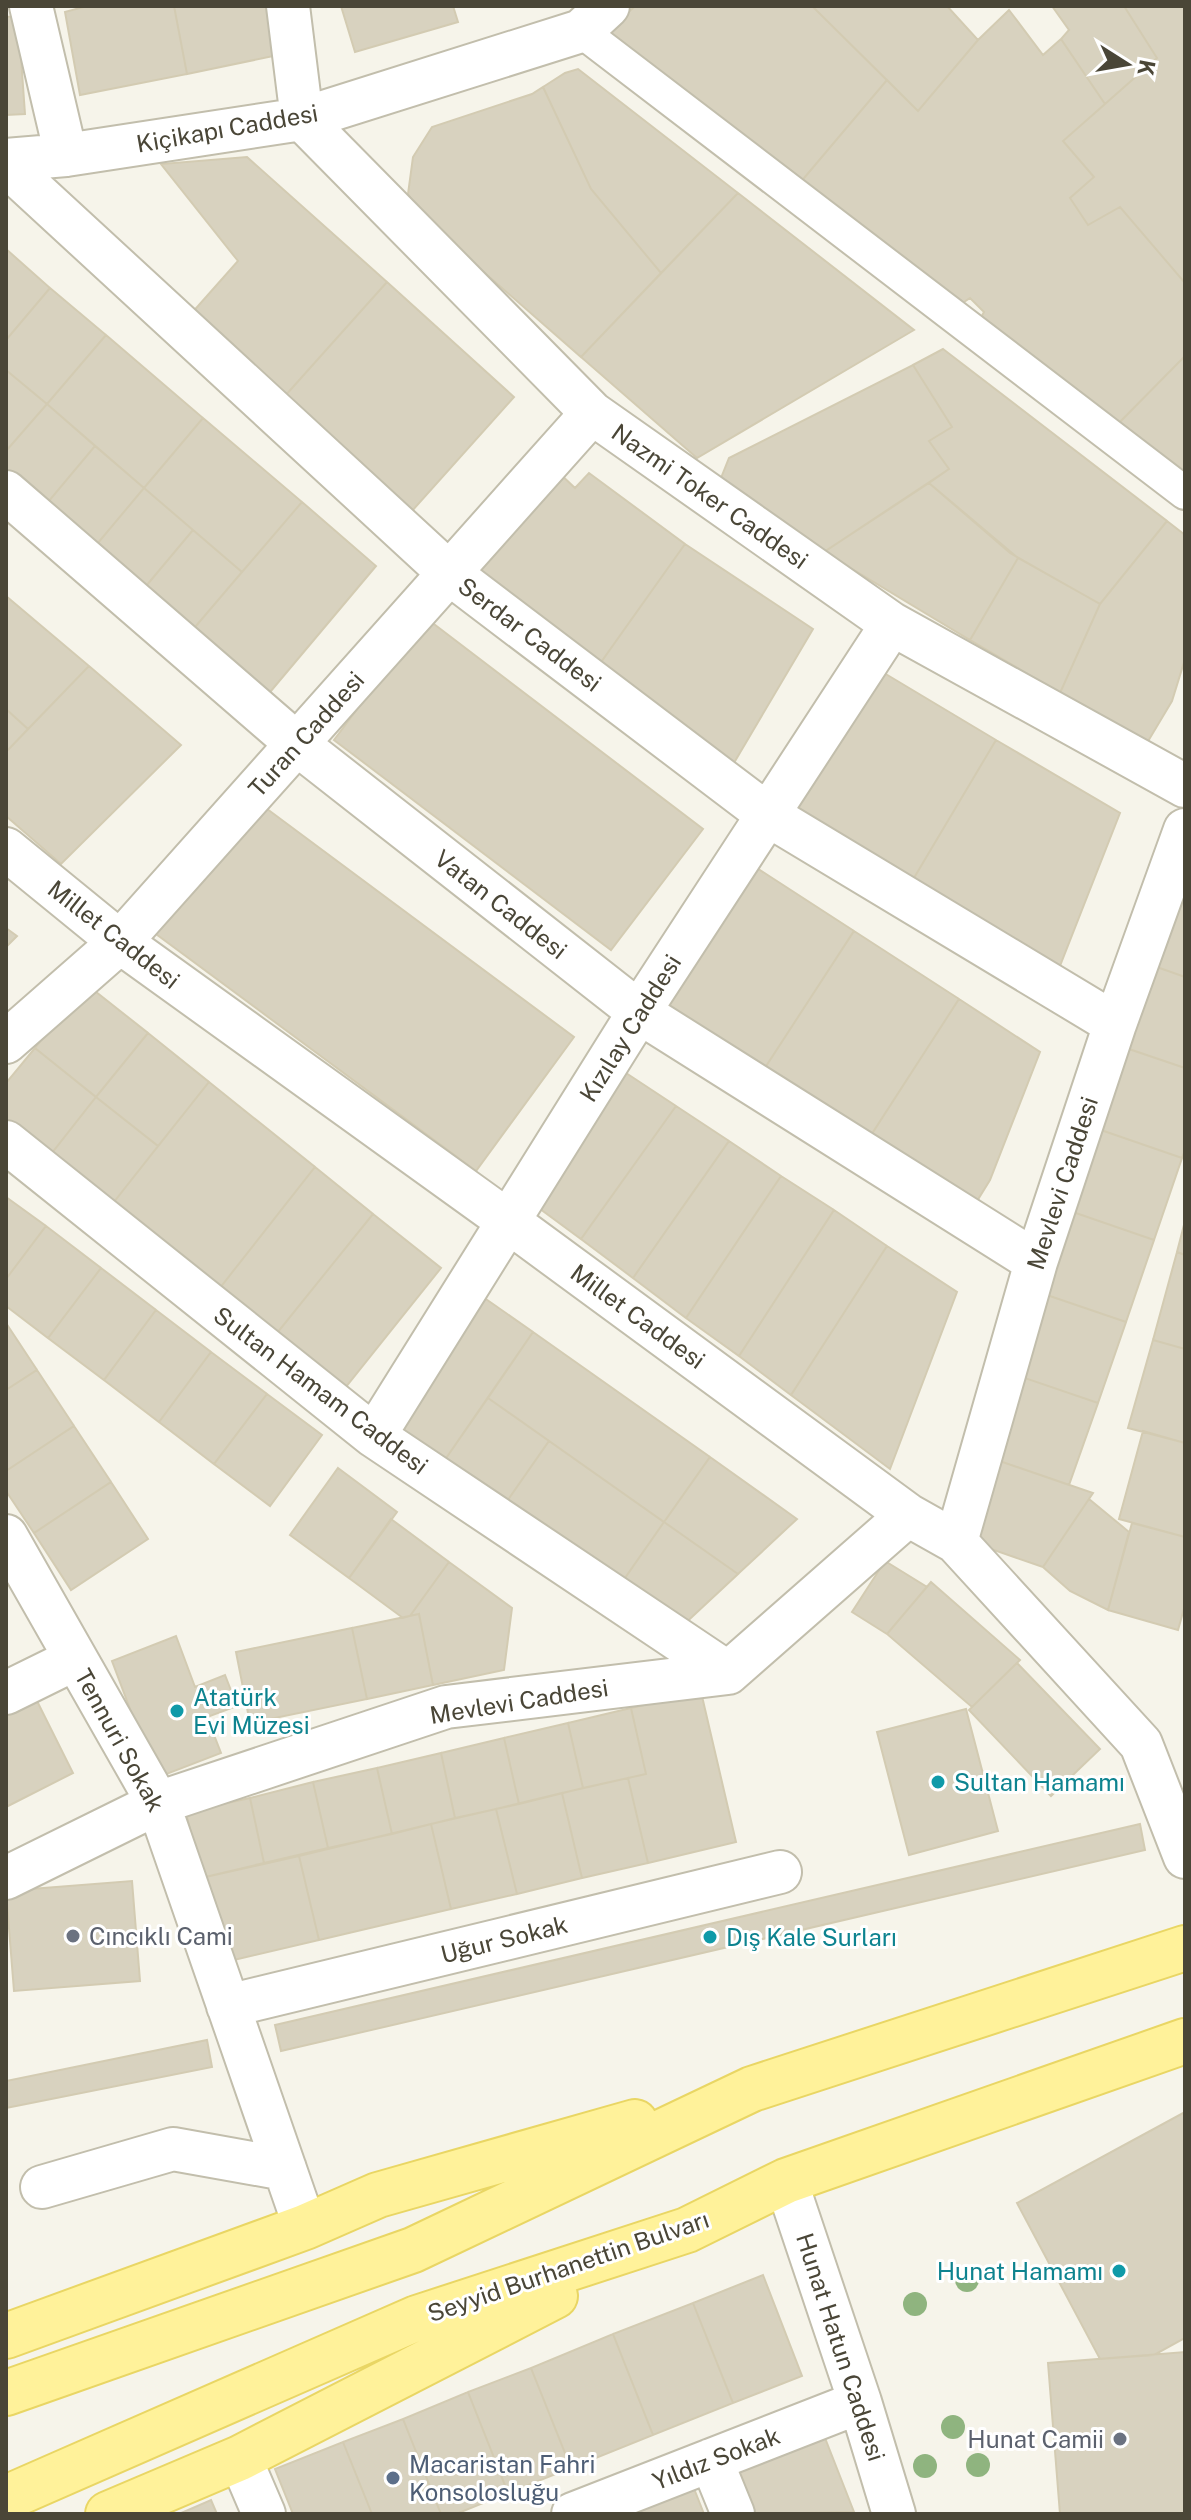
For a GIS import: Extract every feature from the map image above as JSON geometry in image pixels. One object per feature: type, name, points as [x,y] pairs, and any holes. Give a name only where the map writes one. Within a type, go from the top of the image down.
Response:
[{"type":"main road","points":[[6,2336],[305,2227],[378,2195],[752,2089],[1185,1948]]},
{"type":"main road","name":"Seyyid Burhanettin Bulvarı","points":[[6,2498],[417,2318],[687,2230],[786,2181],[1185,2041]]},
{"type":"main road","points":[[6,2393],[413,2250],[752,2089]]},
{"type":"main road","points":[[108,2514],[240,2458],[687,2230]]},
{"type":"street","points":[[31,6],[66,155]]},
{"type":"street","points":[[288,6],[302,119]]},
{"type":"street","points":[[594,19],[1185,493]]},
{"type":"street","name":"Kiçikapı Caddesi","points":[[6,162],[302,119],[594,19]]},
{"type":"street","name":"Nazmi Toker Caddesi","points":[[302,119],[592,413],[892,624],[1185,786]]},
{"type":"street","name":"Serdar Caddesi","points":[[6,162],[449,573],[768,815],[1115,1024]]},
{"type":"street","name":"Turan Caddesi","points":[[6,1042],[120,942],[592,413]]},
{"type":"street","name":"Vatan Caddesi","points":[[6,492],[297,744],[639,1012],[1036,1262]]},
{"type":"street","name":"Kızılay Caddesi","points":[[374,1436],[639,1012],[892,624]]},
{"type":"street","name":"Mevlevi Caddesi","points":[[956,1542],[1036,1262],[1115,1024],[1185,830]]},
{"type":"street","name":"Millet Caddesi","points":[[6,849],[120,942],[908,1515],[956,1542],[1141,1744],[1185,1857]]},
{"type":"street","name":"Sultan Hamam Caddesi","points":[[6,1142],[374,1436],[728,1673]]},
{"type":"street","points":[[728,1673],[908,1515]]},
{"type":"street","name":"Tennuri Sokak","points":[[6,1536],[158,1803],[305,2227]]},
{"type":"street","points":[[6,1693],[75,1659]]},
{"type":"street","name":"Mevlevi Caddesi","points":[[6,1878],[158,1803],[446,1707],[728,1673]]},
{"type":"street","name":"Uğur Sokak","points":[[228,2006],[780,1872]]},
{"type":"street","points":[[42,2187],[173,2149],[285,2169]]},
{"type":"street","name":"Hunat Hatun Caddesi","points":[[786,2181],[894,2514]]},
{"type":"street","name":"Yıldız Sokak","points":[[581,2513],[860,2402]]},
{"type":"street","points":[[240,2458],[264,2514]]},
{"type":"street","points":[[711,2460],[733,2514]]},
{"type":"building","points":[[87,6],[174,6],[187,74],[80,95],[65,12]]},
{"type":"building","points":[[174,6],[269,6],[283,54],[187,74]]},
{"type":"building","points":[[341,6],[453,6],[458,22],[355,52]]},
{"type":"building","points":[[635,6],[812,6],[887,80],[799,184],[604,35]]},
{"type":"building","points":[[812,6],[947,6],[978,40],[918,111]]},
{"type":"building","points":[[1052,6],[1124,6],[1157,58],[1105,104],[1061,39],[1069,30]]},
{"type":"building","points":[[1124,6],[1185,6],[1185,283],[1120,207],[1088,225],[1070,198],[1094,177],[1063,141],[1157,58]]},
{"type":"building","points":[[1009,10],[1043,55],[1061,39],[1105,104],[1063,141],[1094,177],[1070,198],[1088,225],[1120,207],[1185,283],[1185,356],[1114,428],[977,325],[984,312],[970,298],[958,306],[799,184],[887,80],[918,111],[978,40]]},
{"type":"building","points":[[18,16],[25,114],[6,115],[6,17]]},
{"type":"building","points":[[578,69],[738,193],[661,273],[591,189],[543,87]]},
{"type":"building","points":[[543,87],[591,189],[661,273],[581,357],[447,240],[423,217],[408,194],[413,157],[432,127],[532,94]]},
{"type":"building","points":[[247,157],[387,282],[276,406],[183,323],[238,261],[161,164]]},
{"type":"building","points":[[738,193],[914,330],[697,458],[581,357]]},
{"type":"building","points":[[6,249],[50,288],[6,340]]},
{"type":"building","points":[[387,282],[514,397],[403,521],[276,406]]},
{"type":"building","points":[[50,288],[106,335],[47,404],[6,370],[6,340]]},
{"type":"building","points":[[106,335],[203,418],[144,488],[47,404]]},
{"type":"building","points":[[943,349],[1167,521],[1100,604],[1010,553],[929,483],[949,469],[929,441],[952,427],[913,365]]},
{"type":"building","points":[[1185,356],[1185,481],[1114,428]]},
{"type":"building","points":[[913,365],[952,427],[929,441],[949,469],[824,552],[717,488],[729,458]]},
{"type":"building","points":[[6,370],[47,404],[6,451]]},
{"type":"building","points":[[47,404],[95,446],[38,514],[6,487],[6,451]]},
{"type":"building","points":[[203,418],[302,502],[242,572],[144,488]]},
{"type":"building","points":[[95,446],[144,488],[87,556],[38,514]]},
{"type":"building","points":[[557,471],[575,488],[589,473],[685,544],[594,672],[465,575]]},
{"type":"building","points":[[929,483],[1018,558],[970,640],[824,552]]},
{"type":"building","points":[[144,488],[193,530],[136,598],[87,556]]},
{"type":"building","points":[[302,502],[376,566],[260,704],[184,640]]},
{"type":"building","points":[[1167,521],[1185,535],[1185,659],[1172,701],[1147,743],[1060,693],[1100,604]]},
{"type":"building","points":[[193,530],[242,572],[184,640],[136,598]]},
{"type":"building","points":[[685,544],[813,629],[728,773],[594,672]]},
{"type":"building","points":[[1018,558],[1100,604],[1060,693],[970,640]]},
{"type":"building","points":[[6,596],[89,666],[28,729],[6,709]]},
{"type":"building","points":[[426,618],[703,829],[611,950],[334,740]]},
{"type":"building","points":[[869,664],[996,740],[908,888],[781,813]]},
{"type":"building","points":[[89,666],[181,745],[61,864],[6,816],[6,752]]},
{"type":"building","points":[[6,709],[28,729],[6,752]]},
{"type":"building","points":[[996,740],[1120,813],[1056,976],[908,888]]},
{"type":"building","points":[[255,800],[574,1037],[476,1171],[156,934]]},
{"type":"building","points":[[749,863],[854,931],[759,1077],[654,1009]]},
{"type":"building","points":[[1185,877],[1185,977],[1154,966]]},
{"type":"building","points":[[6,928],[17,936],[6,947]]},
{"type":"building","points":[[854,931],[959,999],[864,1146],[759,1077]]},
{"type":"building","points":[[1154,966],[1185,977],[1185,1068],[1126,1048]]},
{"type":"building","points":[[86,984],[148,1033],[96,1097],[35,1048]]},
{"type":"building","points":[[959,999],[1040,1052],[990,1180],[969,1214],[864,1146]]},
{"type":"building","points":[[148,1033],[209,1082],[158,1146],[96,1097]]},
{"type":"building","points":[[35,1048],[96,1097],[44,1163],[6,1132],[6,1083]]},
{"type":"building","points":[[1126,1048],[1185,1068],[1185,1150],[1182,1158],[1098,1129]]},
{"type":"building","points":[[623,1071],[676,1106],[581,1239],[528,1200]]},
{"type":"building","points":[[209,1082],[315,1167],[212,1298],[106,1212]]},
{"type":"building","points":[[96,1097],[158,1146],[106,1212],[44,1163]]},
{"type":"building","points":[[676,1106],[729,1141],[633,1278],[581,1239]]},
{"type":"building","points":[[1098,1129],[1182,1158],[1154,1240],[1070,1211]]},
{"type":"building","points":[[729,1141],[781,1176],[686,1318],[633,1278]]},
{"type":"building","points":[[315,1167],[373,1214],[269,1343],[212,1298]]},
{"type":"building","points":[[781,1176],[834,1210],[739,1356],[686,1318]]},
{"type":"building","points":[[6,1197],[46,1226],[6,1279]]},
{"type":"building","points":[[834,1210],[887,1246],[791,1395],[739,1356]]},
{"type":"building","points":[[1070,1211],[1154,1240],[1126,1322],[1041,1293]]},
{"type":"building","points":[[373,1214],[441,1268],[337,1398],[269,1343]]},
{"type":"building","points":[[1185,1221],[1185,1255],[1177,1252]]},
{"type":"building","points":[[46,1226],[101,1268],[48,1338],[6,1306],[6,1279]]},
{"type":"building","points":[[887,1246],[957,1292],[890,1469],[791,1395]]},
{"type":"building","points":[[1177,1252],[1185,1255],[1185,1349],[1153,1340]]},
{"type":"building","points":[[101,1268],[156,1310],[104,1380],[48,1338]]},
{"type":"building","points":[[473,1290],[533,1332],[442,1464],[381,1421]]},
{"type":"building","points":[[1041,1293],[1126,1322],[1098,1403],[1013,1374]]},
{"type":"building","points":[[156,1310],[211,1352],[159,1422],[104,1380]]},
{"type":"building","points":[[6,1323],[37,1370],[6,1390]]},
{"type":"building","points":[[533,1332],[710,1457],[664,1522],[488,1398]]},
{"type":"building","points":[[1153,1340],[1185,1349],[1185,1443],[1128,1428]]},
{"type":"building","points":[[211,1352],[267,1394],[214,1464],[159,1422]]},
{"type":"building","points":[[37,1370],[74,1426],[6,1471],[6,1390]]},
{"type":"building","points":[[1013,1374],[1098,1403],[1069,1485],[985,1456]]},
{"type":"building","points":[[267,1394],[322,1435],[270,1506],[214,1464]]},
{"type":"building","points":[[488,1398],[549,1441],[503,1507],[442,1464]]},
{"type":"building","points":[[74,1426],[111,1482],[34,1533],[6,1491],[6,1471]]},
{"type":"building","points":[[1143,1431],[1185,1443],[1185,1537],[1119,1519]]},
{"type":"building","points":[[549,1441],[664,1522],[618,1588],[503,1507]]},
{"type":"building","points":[[985,1456],[1093,1493],[1043,1567],[985,1547],[974,1534]]},
{"type":"building","points":[[710,1457],[797,1519],[738,1574],[664,1522]]},
{"type":"building","points":[[338,1468],[397,1512],[349,1578],[290,1535]]},
{"type":"building","points":[[111,1482],[148,1539],[71,1590],[34,1533]]},
{"type":"building","points":[[1089,1499],[1129,1532],[1108,1610],[1070,1591],[1043,1567]]},
{"type":"building","points":[[391,1519],[449,1562],[410,1616],[403,1618],[349,1578]]},
{"type":"building","points":[[664,1522],[738,1574],[678,1630],[618,1588]]},
{"type":"building","points":[[1132,1523],[1185,1537],[1185,1605],[1178,1630],[1108,1610]]},
{"type":"building","points":[[885,1561],[927,1587],[887,1634],[852,1612]]},
{"type":"building","points":[[449,1562],[512,1608],[504,1670],[433,1685],[419,1614],[410,1616]]},
{"type":"building","points":[[931,1582],[1020,1660],[972,1707],[887,1634]]},
{"type":"building","points":[[419,1614],[433,1685],[367,1699],[352,1628]]},
{"type":"building","points":[[352,1628],[367,1699],[250,1723],[236,1652]]},
{"type":"building","name":"Atatürk Evi Müzesi","points":[[176,1636],[195,1687],[225,1675],[237,1706],[207,1717],[221,1753],[156,1778],[112,1661]]},
{"type":"building","points":[[1017,1663],[1100,1749],[1051,1796],[969,1710]]},
{"type":"building","points":[[31,1689],[73,1773],[6,1807],[6,1702]]},
{"type":"building","points":[[701,1692],[736,1842],[648,1863],[628,1778],[646,1774],[631,1708]]},
{"type":"building","points":[[631,1708],[646,1774],[583,1788],[568,1723]]},
{"type":"building","name":"Sultan Hamamı","points":[[966,1709],[998,1831],[909,1855],[877,1732]]},
{"type":"building","points":[[568,1723],[583,1788],[519,1804],[504,1738]]},
{"type":"building","points":[[504,1738],[519,1804],[455,1818],[441,1753]]},
{"type":"building","points":[[441,1753],[455,1818],[392,1834],[377,1768]]},
{"type":"building","points":[[377,1768],[392,1834],[328,1848],[313,1782]]},
{"type":"building","points":[[628,1778],[648,1863],[582,1878],[562,1793]]},
{"type":"building","points":[[313,1782],[328,1848],[264,1863],[250,1798]]},
{"type":"building","points":[[562,1793],[582,1878],[517,1894],[496,1809]]},
{"type":"building","points":[[250,1798],[264,1863],[201,1878],[186,1812]]},
{"type":"building","points":[[496,1809],[517,1894],[451,1909],[431,1824]]},
{"type":"building","points":[[431,1824],[451,1909],[319,1940],[299,1856]]},
{"type":"building","name":"Dış Kale Surları","points":[[1140,1824],[1145,1850],[281,2051],[275,2025]]},
{"type":"building","points":[[299,1856],[319,1940],[221,1963],[201,1878]]},
{"type":"building","name":"Cıncıklı Cami","points":[[132,1881],[140,1981],[14,1991],[6,1891]]},
{"type":"building","points":[[207,2040],[212,2067],[6,2108],[6,2081]]},
{"type":"building","name":"Hunat Hamamı","points":[[1185,2112],[1185,2338],[1154,2355],[1100,2359],[1017,2203]]},
{"type":"building","points":[[763,2275],[802,2376],[733,2403],[693,2303]]},
{"type":"building","points":[[693,2303],[733,2403],[653,2435],[613,2334]]},
{"type":"building","points":[[613,2334],[653,2435],[571,2468],[531,2368]]},
{"type":"building","name":"Hunat Camii","points":[[1185,2352],[1185,2514],[1060,2514],[1048,2363]]},
{"type":"building","points":[[531,2368],[571,2468],[508,2493],[468,2392]]},
{"type":"building","points":[[468,2392],[508,2493],[456,2514],[441,2514],[403,2419]]},
{"type":"building","points":[[403,2419],[441,2514],[372,2514],[343,2442]]},
{"type":"building","points":[[825,2438],[854,2512],[755,2514],[739,2472]]},
{"type":"building","points":[[343,2442],[372,2514],[293,2514],[275,2469]]},
{"type":"building","points":[[693,2486],[704,2514],[623,2514]]},
{"type":"building","points":[[211,2500],[217,2514],[179,2514]]},
{"type":"place","name":"Atatürk Evi Müzesi","points":[[177,1711]]},
{"type":"place","name":"Sultan Hamamı","points":[[938,1782]]},
{"type":"place","name":"Cıncıklı Cami","points":[[73,1936]]},
{"type":"place","name":"Dış Kale Surları","points":[[710,1937]]},
{"type":"place","name":"Hunat Hamamı","points":[[1119,2271]]},
{"type":"place","name":"Hunat Camii","points":[[1120,2439]]},
{"type":"place","name":"Macaristan Fahri Konsolosluğu","points":[[393,2478]]}]
